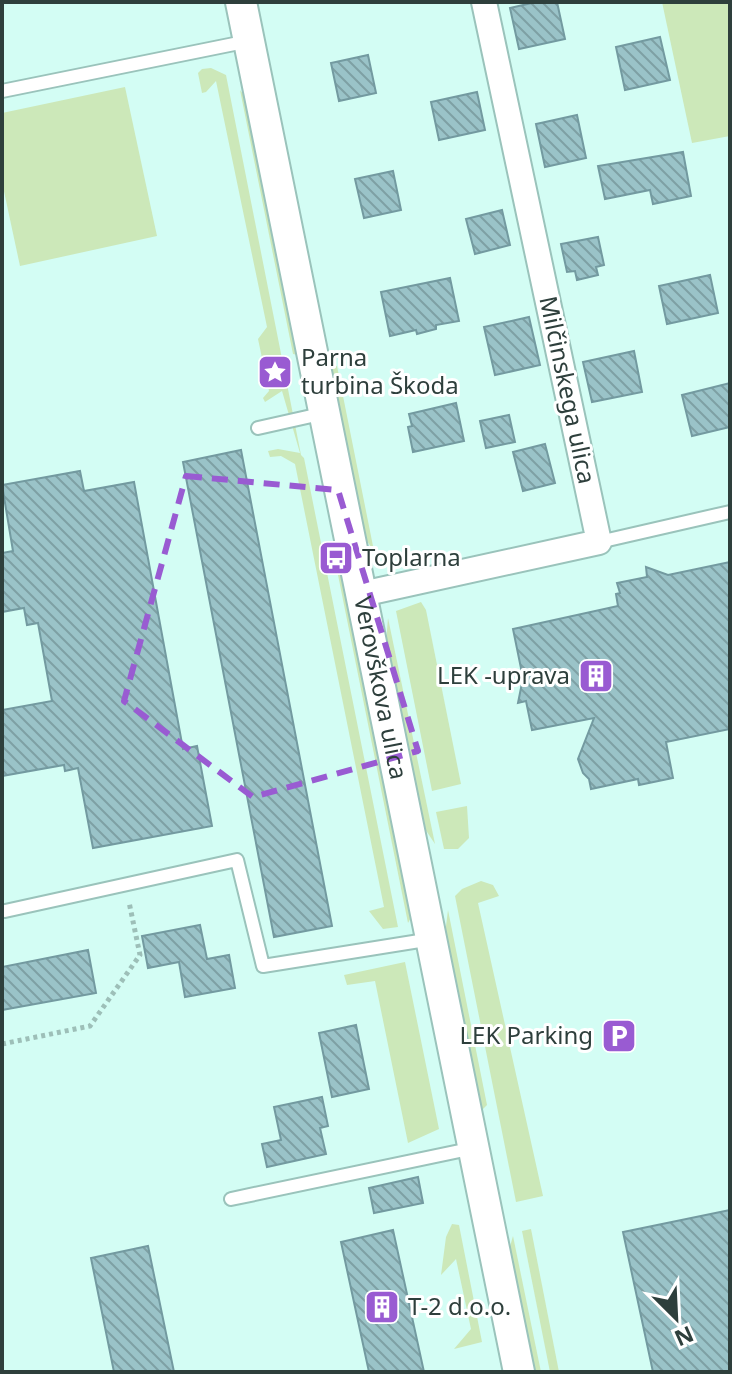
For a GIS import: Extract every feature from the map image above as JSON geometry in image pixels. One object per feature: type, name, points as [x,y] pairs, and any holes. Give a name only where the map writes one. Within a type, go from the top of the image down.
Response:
[{"type":"street","name":"Verovškova ulica","points":[[241,2],[519,1372]]},
{"type":"street","name":"Milčinskega ulica","points":[[484,2],[599,542]]},
{"type":"street","points":[[362,594],[599,542]]},
{"type":"lane","points":[[2,91],[249,41]]},
{"type":"lane","points":[[258,428],[325,413]]},
{"type":"lane","points":[[599,542],[730,512]]},
{"type":"lane","points":[[5,911],[237,860],[263,966],[432,939]]},
{"type":"lane","points":[[231,1199],[474,1148]]},
{"type":"path","points":[[2,1044],[90,1026],[140,955],[125,885]]},
{"type":"highlighted area","points":[[186,476],[338,490],[418,751],[253,797],[124,701]]},
{"type":"green space","points":[[662,2],[730,2],[730,136],[692,143]]},
{"type":"green space","points":[[211,68],[226,75],[398,927],[383,929],[369,911],[384,907],[295,464],[281,456],[270,457],[268,451],[278,449],[300,453],[282,391],[265,402],[263,398],[269,391],[258,339],[267,327],[216,81],[202,93],[198,73]]},
{"type":"green space","points":[[125,87],[157,236],[20,266],[2,182],[2,113]]},
{"type":"green space","points":[[240,90],[247,99],[298,355],[293,354]]},
{"type":"green space","points":[[329,364],[337,366],[374,551],[364,537]]},
{"type":"green space","points":[[342,569],[412,916],[408,923],[337,570]]},
{"type":"green space","points":[[421,602],[426,610],[461,784],[432,791],[396,611]]},
{"type":"green space","points":[[388,618],[435,844],[423,826],[386,642]]},
{"type":"green space","points":[[467,806],[469,838],[458,849],[444,849],[436,812]]},
{"type":"green space","points":[[481,881],[493,885],[499,896],[478,903],[543,1196],[516,1202],[455,896],[462,889]]},
{"type":"green space","points":[[448,910],[487,1105],[481,1111],[445,934]]},
{"type":"green space","points":[[405,962],[439,1129],[408,1143],[375,981],[347,985],[344,975]]},
{"type":"green space","points":[[452,1224],[459,1225],[482,1342],[454,1349],[471,1329],[456,1259],[441,1275],[446,1237]]},
{"type":"green space","points":[[531,1229],[559,1372],[550,1372],[522,1231]]},
{"type":"green space","points":[[513,1236],[541,1372],[534,1372],[509,1250]]},
{"type":"building","points":[[536,2],[557,2],[565,39],[519,49],[510,8]]},
{"type":"building","points":[[660,37],[670,80],[625,90],[616,47]]},
{"type":"building","points":[[368,55],[376,93],[339,101],[331,63]]},
{"type":"building","points":[[477,92],[485,130],[439,140],[431,102]]},
{"type":"building","points":[[577,115],[586,158],[545,167],[536,124]]},
{"type":"building","points":[[683,152],[691,196],[653,204],[650,190],[605,199],[598,166]]},
{"type":"building","points":[[393,171],[401,210],[364,218],[355,179]]},
{"type":"building","points":[[502,210],[510,245],[475,254],[466,219]]},
{"type":"building","points":[[598,237],[604,265],[596,267],[598,275],[577,280],[575,271],[567,272],[561,244]]},
{"type":"building","points":[[710,275],[718,313],[667,324],[659,286]]},
{"type":"building","points":[[450,278],[459,321],[436,325],[436,329],[417,334],[416,330],[390,336],[381,292]]},
{"type":"building","points":[[529,317],[540,365],[495,375],[484,327]]},
{"type":"building","points":[[634,351],[642,392],[592,402],[583,362]]},
{"type":"building","points":[[730,383],[730,427],[692,436],[682,395]]},
{"type":"building","points":[[456,403],[464,441],[413,452],[409,414]]},
{"type":"building","points":[[509,415],[515,442],[486,448],[480,421]]},
{"type":"building","points":[[545,444],[555,483],[523,491],[513,452]]},
{"type":"building","points":[[241,450],[332,926],[274,937],[183,462]]},
{"type":"building","points":[[80,471],[84,491],[134,482],[183,749],[197,746],[212,826],[93,848],[78,768],[65,771],[64,765],[2,776],[2,710],[52,701],[38,623],[27,625],[24,608],[2,612],[2,553],[13,551],[2,485]]},
{"type":"building","name":"LEK -uprava","points":[[730,562],[730,729],[666,742],[673,778],[639,785],[638,779],[591,789],[578,759],[594,718],[532,730],[526,701],[518,703],[523,678],[513,629],[618,606],[616,594],[620,593],[617,583],[647,577],[646,567],[668,575]]},
{"type":"building","points":[[200,925],[207,959],[229,955],[235,988],[185,997],[179,962],[148,968],[142,936]]},
{"type":"building","points":[[88,950],[96,993],[2,1010],[2,967]]},
{"type":"building","points":[[356,1025],[369,1089],[332,1097],[319,1033]]},
{"type":"building","points":[[322,1097],[328,1126],[320,1128],[326,1154],[267,1167],[262,1144],[281,1140],[274,1107]]},
{"type":"building","points":[[418,1177],[423,1203],[374,1213],[369,1188]]},
{"type":"building","points":[[730,1210],[730,1372],[653,1372],[623,1232]]},
{"type":"building","name":"T-2 d.o.o.","points":[[393,1230],[424,1372],[369,1372],[341,1242]]},
{"type":"building","points":[[148,1246],[174,1372],[114,1372],[91,1258]]},
{"type":"place","name":"Parna turbina Škoda","points":[[275,372]]},
{"type":"place","name":"Toplarna","points":[[336,558]]},
{"type":"place","name":"LEK -uprava","points":[[596,676]]},
{"type":"place","name":"LEK Parking","points":[[619,1036]]},
{"type":"place","name":"T-2 d.o.o.","points":[[382,1307]]}]
